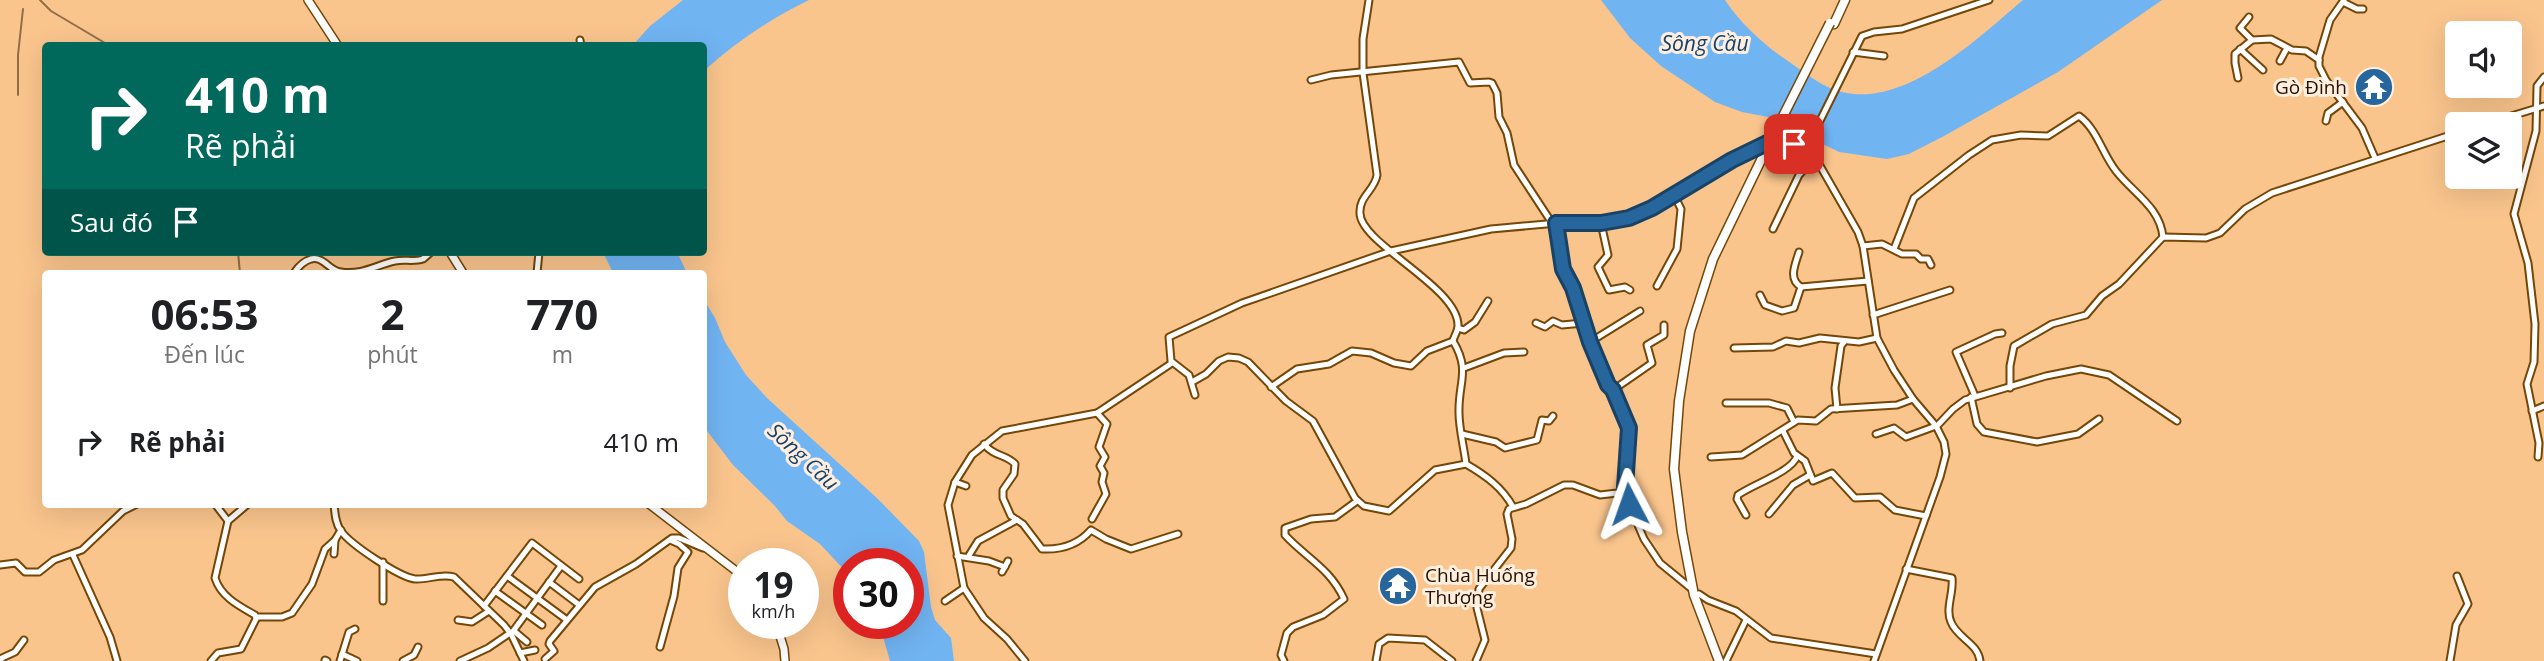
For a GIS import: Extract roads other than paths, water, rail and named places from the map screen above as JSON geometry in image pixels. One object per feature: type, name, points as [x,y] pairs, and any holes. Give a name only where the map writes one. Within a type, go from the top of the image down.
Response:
[{"type":"highway","points":[[1723,661],[1696,593],[1674,469],[1679,401],[1690,331],[1713,259],[1843,0]]},
{"type":"main road","points":[[308,0],[335,42]]},
{"type":"main road","points":[[654,508],[728,564]]},
{"type":"main road","points":[[780,639],[785,661]]},
{"type":"street","points":[[1271,387],[1297,369],[1332,363],[1348,352],[1371,353],[1407,366],[1414,365],[1427,351],[1453,341],[1458,328],[1453,313],[1438,291],[1391,251],[1363,224],[1359,215],[1362,200],[1375,186],[1377,175],[1363,73],[1363,39],[1369,0]]},
{"type":"street","points":[[1807,146],[1859,40],[1866,34],[1902,30],[1989,0]]},
{"type":"street","points":[[2364,9],[2357,9],[2343,1],[2330,20],[2319,60],[2326,80],[2362,128],[2375,158]]},
{"type":"street","points":[[2249,17],[2240,26],[2252,40]]},
{"type":"street","points":[[2238,78],[2234,57],[2252,40],[2271,39],[2292,50],[2306,51],[2319,60]]},
{"type":"street","points":[[2280,61],[2287,48]]},
{"type":"street","points":[[2240,49],[2263,70]]},
{"type":"street","points":[[1853,52],[1884,56]]},
{"type":"street","points":[[1311,80],[1331,75],[1459,62],[1470,83],[1492,83],[1497,93],[1499,117],[1507,133],[1514,165],[1554,223],[1563,269],[1573,288],[1590,342],[1629,428],[1626,492],[1636,521],[1653,554],[1670,573],[1696,593],[1732,609],[1767,636],[1776,640],[1876,654]]},
{"type":"street","points":[[2538,457],[2539,443],[2527,384],[2534,362],[2535,324],[2529,269],[2514,214],[2536,131],[2537,86],[2544,77]]},
{"type":"street","points":[[2326,121],[2328,113],[2343,102]]},
{"type":"street","points":[[2522,113],[2544,106]]},
{"type":"street","points":[[1894,249],[1914,198],[1969,155],[1992,140],[2021,135],[2048,136],[2079,116],[2091,127],[2117,171],[2151,208],[2158,219],[2163,237]]},
{"type":"street","points":[[2010,388],[2014,346],[2052,324],[2086,315],[2163,237],[2206,238],[2220,233],[2245,209],[2264,196],[2445,137]]},
{"type":"street","points":[[1172,363],[1170,335],[1242,303],[1391,251],[1470,232],[1554,223],[1601,223],[1639,214],[1732,160],[1769,142],[1781,141],[1807,146],[1839,195],[1863,246],[1877,338],[1913,399],[1936,426],[1944,442],[1946,454],[1874,661]]},
{"type":"street","points":[[1773,229],[1791,189],[1815,157]]},
{"type":"street","points":[[1657,286],[1677,249],[1681,209],[1674,195]]},
{"type":"street","points":[[1601,223],[1608,255],[1598,267],[1609,290],[1630,290]]},
{"type":"street","points":[[1863,246],[1882,244],[1903,255],[1916,254],[1921,259],[1927,259],[1931,265]]},
{"type":"street","points":[[1799,252],[1793,276],[1795,283],[1801,287],[1868,281]]},
{"type":"street","points":[[370,270],[394,261],[423,260],[427,256]]},
{"type":"street","points":[[296,270],[312,259],[323,261],[334,270]]},
{"type":"street","points":[[1760,295],[1765,305],[1785,311],[1794,308],[1801,287]]},
{"type":"street","points":[[1873,315],[1950,290]]},
{"type":"street","points":[[1458,328],[1464,330],[1475,323],[1488,301]]},
{"type":"street","points":[[1590,342],[1640,311]]},
{"type":"street","points":[[1536,323],[1545,327],[1553,321],[1562,325],[1583,323]]},
{"type":"street","points":[[1613,390],[1652,363],[1647,345],[1664,335],[1664,325]]},
{"type":"street","points":[[2002,334],[1995,334],[1956,352],[1973,397],[1977,424],[1984,432],[2037,443],[2078,434],[2099,419]]},
{"type":"street","points":[[1734,348],[1773,347],[1786,341],[1799,343],[1820,338],[1859,342],[1877,338]]},
{"type":"street","points":[[1453,341],[1461,355],[1464,368],[1459,411],[1466,464]]},
{"type":"street","points":[[1837,409],[1835,388],[1841,345],[1844,342]]},
{"type":"street","points":[[1464,368],[1504,353],[1524,352]]},
{"type":"street","points":[[1192,382],[1221,360],[1234,357],[1245,360],[1255,367],[1271,387],[1313,421],[1357,501],[1374,509],[1389,511],[1436,470],[1466,464],[1505,493],[1513,507]]},
{"type":"street","points":[[1172,363],[1185,371],[1192,382],[1195,395]]},
{"type":"street","points":[[1026,661],[984,618],[964,588],[948,505],[955,482],[972,455],[994,435],[1010,428],[1063,421],[1097,413],[1172,363]]},
{"type":"street","points":[[1876,435],[1882,430],[1894,428],[1909,437],[1936,426],[1953,409],[1973,397],[2046,376],[2084,369],[2109,375],[2178,421]]},
{"type":"street","points":[[1711,457],[1742,455],[1794,422],[1816,421],[1827,411],[1897,405],[1913,399]]},
{"type":"street","points":[[1726,403],[1769,403],[1787,408],[1794,422]]},
{"type":"street","points":[[2532,411],[2544,406]]},
{"type":"street","points":[[1092,519],[1106,494],[1102,482],[1104,473],[1100,466],[1105,457],[1099,447],[1107,424],[1097,413]]},
{"type":"street","points":[[1462,434],[1496,442],[1508,448],[1537,440],[1542,420],[1549,421],[1553,416]]},
{"type":"street","points":[[1783,431],[1797,456],[1805,461],[1814,481],[1832,473],[1855,498],[1880,497],[1895,510],[1926,516]]},
{"type":"street","points":[[984,444],[992,453],[1015,464],[1013,477],[1002,494],[1011,516],[1044,549],[1063,549],[1084,539],[1091,530],[1131,549],[1178,534]]},
{"type":"street","points":[[1746,515],[1737,499],[1738,495],[1793,464],[1797,456]]},
{"type":"street","points":[[1769,514],[1793,485],[1810,475]]},
{"type":"street","points":[[955,482],[966,486]]},
{"type":"street","points":[[1476,661],[1485,640],[1477,606],[1479,589],[1511,548],[1507,514],[1509,509],[1526,504],[1564,485],[1573,485],[1600,495],[1626,492]]},
{"type":"street","points":[[1283,661],[1281,655],[1287,633],[1293,627],[1323,615],[1344,599],[1324,569],[1285,535],[1285,528],[1311,519],[1335,517],[1357,501]]},
{"type":"street","points":[[0,565],[16,563],[25,572],[36,573],[54,561],[85,548],[129,508]]},
{"type":"street","points":[[218,508],[228,521]]},
{"type":"street","points":[[243,508],[228,521],[215,578],[217,586],[232,602],[256,617],[282,617],[292,613],[312,584],[325,549],[341,530]]},
{"type":"street","points":[[334,508],[335,518],[341,530],[383,562],[413,578],[446,575],[454,577],[512,633],[527,642]]},
{"type":"street","points":[[968,557],[978,541],[1017,520]]},
{"type":"street","points":[[545,659],[554,651],[550,641],[578,604],[595,587],[636,564],[670,540],[679,538],[712,552]]},
{"type":"street","points":[[334,554],[335,540]]},
{"type":"street","points":[[660,647],[674,596],[678,568],[688,552],[670,540]]},
{"type":"street","points":[[484,606],[533,542],[579,579]]},
{"type":"street","points":[[73,555],[110,637],[116,661]]},
{"type":"street","points":[[957,556],[1005,567]]},
{"type":"street","points":[[383,562],[383,601]]},
{"type":"street","points":[[460,661],[512,633],[561,566]]},
{"type":"street","points":[[1906,569],[1952,578],[1950,621],[1978,651],[1980,661]]},
{"type":"street","points":[[507,576],[567,620]]},
{"type":"street","points":[[2450,661],[2456,625],[2468,604],[2457,576]]},
{"type":"street","points":[[549,582],[578,604]]},
{"type":"street","points":[[945,601],[964,588]]},
{"type":"street","points":[[495,591],[542,625]]},
{"type":"street","points":[[458,620],[472,622],[489,611]]},
{"type":"street","points":[[211,661],[218,653],[241,649],[256,617]]},
{"type":"street","points":[[1723,661],[1746,620]]},
{"type":"street","points":[[355,629],[349,632],[341,658],[357,661]]},
{"type":"street","points":[[512,633],[524,661]]},
{"type":"street","points":[[1376,661],[1379,644],[1388,638],[1425,640],[1452,661]]},
{"type":"street","points":[[0,661],[2,657],[15,652],[24,640]]},
{"type":"street","points":[[403,661],[414,655],[418,647]]},
{"type":"street","points":[[520,653],[535,650]]},
{"type":"water","points":[[683,0],[809,0],[754,32],[707,68],[707,42],[636,42],[650,26]]},
{"type":"water","name":"Sông Cầu","points":[[1601,0],[1725,0],[1757,37],[1812,78],[1842,92],[1866,94],[1891,90],[1940,66],[1985,33],[2023,0],[2162,0],[2058,72],[1909,154],[1887,159],[1839,152],[1768,117],[1742,112],[1715,102],[1661,66],[1630,38]]},
{"type":"water","points":[[605,256],[679,256],[686,270],[612,270]]},
{"type":"water","name":"Sông Cầu","points":[[707,305],[725,342],[746,375],[767,398],[878,499],[919,541],[922,548],[833,548],[833,558],[820,544],[787,521],[733,465],[707,431]]},
{"type":"water","name":"Sông Cầu","points":[[924,552],[931,607],[935,620],[951,638],[954,661],[890,661],[884,639],[924,639]]},
{"type":"railway","points":[[40,0],[51,11],[103,42]]},
{"type":"railway","points":[[18,95],[18,55],[23,9]]},
{"type":"railway","points":[[238,256],[240,270]]},
{"type":"place","name":"Gò Đình","points":[[2374,87]]},
{"type":"place","name":"Chùa Huống Thượng","points":[[1398,586]]}]
